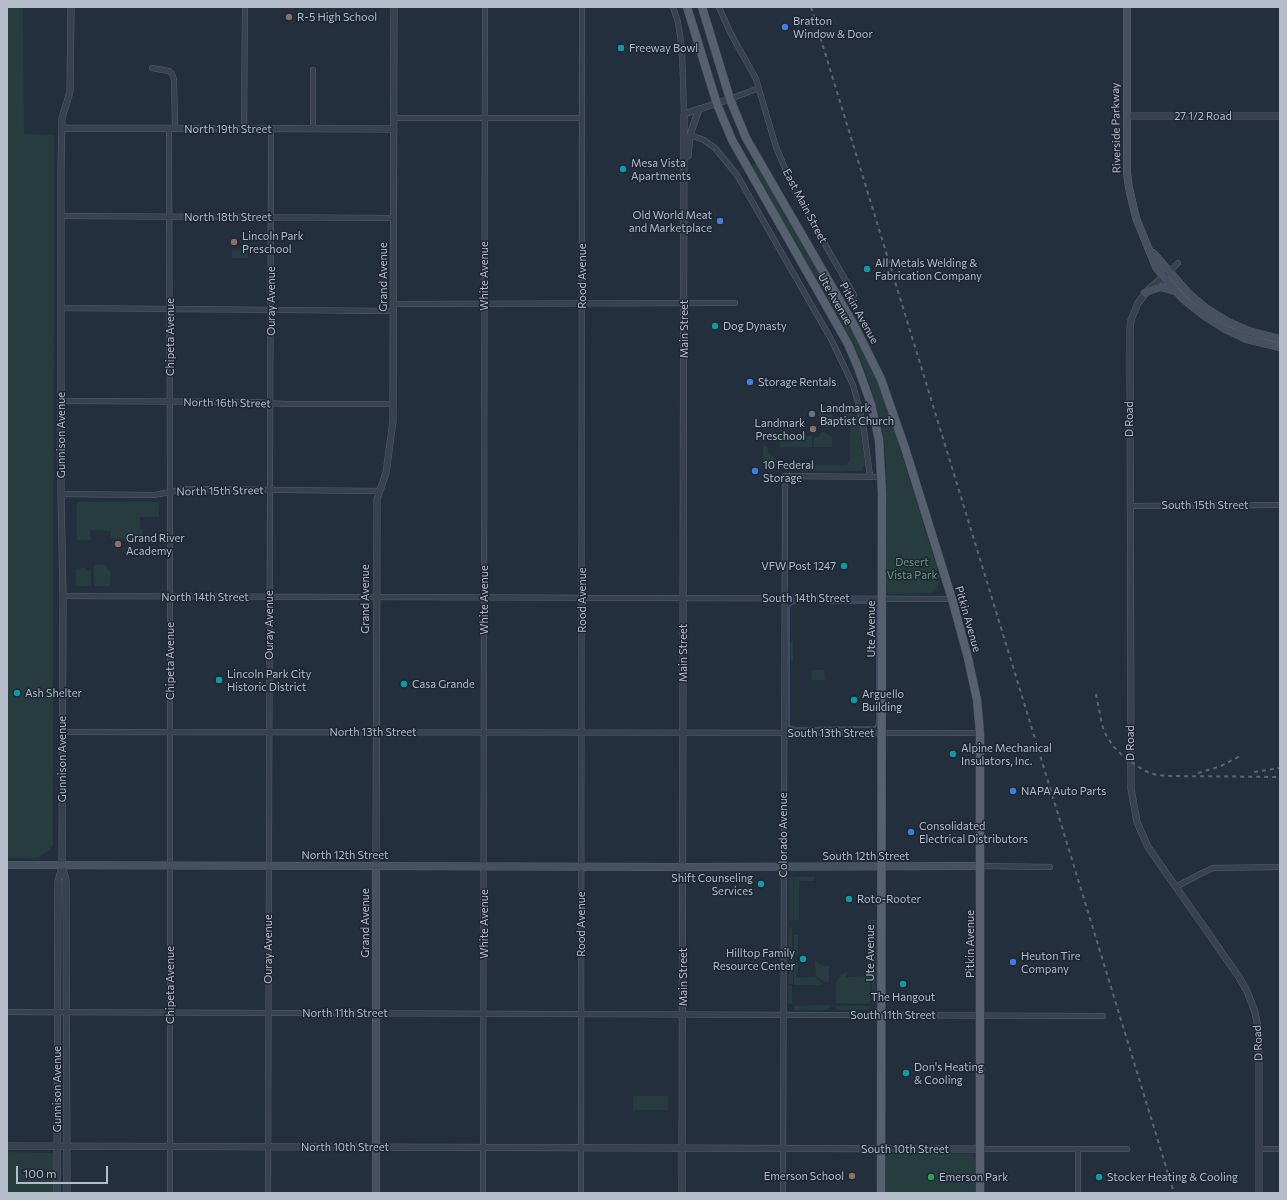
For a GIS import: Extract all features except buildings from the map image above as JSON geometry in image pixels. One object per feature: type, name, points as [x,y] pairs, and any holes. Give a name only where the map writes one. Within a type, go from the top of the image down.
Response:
[{"type":"main road","name":"Ute Avenue","points":[[687,7],[717,104],[736,150],[833,318],[857,365],[869,398],[879,440],[882,477],[881,1193]]},
{"type":"main road","name":"Pitkin Avenue","points":[[702,7],[730,99],[746,138],[854,325],[881,379],[906,448],[952,599],[974,682],[980,733],[980,1193]]},
{"type":"main road","name":"Riverside Parkway","points":[[1127,7],[1127,173],[1136,218],[1148,246],[1175,291],[1203,315],[1225,329],[1246,339],[1280,348]]},
{"type":"main road","name":"Riverside Parkway","points":[[1166,274],[1218,316],[1249,331],[1280,339]]},
{"type":"main road","points":[[1145,293],[1161,287],[1175,291]]},
{"type":"main road","name":"North 12th Street","points":[[7,865],[683,867]]},
{"type":"main road","name":"Grand Avenue","points":[[376,866],[376,1193]]},
{"type":"main road","name":"South 12th Street","points":[[683,867],[981,866]]},
{"type":"street","name":"Gunnison Avenue","points":[[57,1193],[58,881],[62,865],[63,732],[61,494],[62,128],[64,110],[70,92],[71,7]]},
{"type":"street","points":[[244,128],[245,7]]},
{"type":"street","name":"Grand Avenue","points":[[376,866],[377,499],[386,473],[393,421],[394,7]]},
{"type":"street","name":"White Avenue","points":[[483,1193],[485,7]]},
{"type":"street","name":"Rood Avenue","points":[[581,1193],[582,7]]},
{"type":"street","points":[[673,7],[678,22],[682,49],[684,114],[717,104],[759,88]]},
{"type":"street","name":"East Main Street","points":[[719,7],[730,32],[756,79],[776,147],[796,194],[854,295]]},
{"type":"street","name":"Chipeta Avenue","points":[[152,68],[169,71],[174,79],[169,217],[170,1193]]},
{"type":"street","points":[[313,70],[313,129]]},
{"type":"street","points":[[684,193],[690,135],[699,109]]},
{"type":"street","name":"Main Street","points":[[682,1193],[684,114]]},
{"type":"street","name":"27 1/2 Road","points":[[1127,116],[1280,116]]},
{"type":"street","points":[[394,118],[582,118]]},
{"type":"street","name":"North 19th Street","points":[[62,128],[394,129]]},
{"type":"street","name":"Ouray Avenue","points":[[268,1193],[268,732],[269,499],[271,490],[271,129]]},
{"type":"street","points":[[690,135],[704,140],[715,148],[737,176],[831,339],[853,385],[857,399],[864,430],[870,476],[882,477]]},
{"type":"street","name":"North 18th Street","points":[[61,216],[394,218]]},
{"type":"street","points":[[1166,274],[1178,263]]},
{"type":"street","name":"D Road","points":[[1166,274],[1145,293],[1138,303],[1134,311],[1130,329],[1131,789],[1134,811],[1142,834],[1156,860],[1239,977],[1247,991],[1254,1012],[1259,1040],[1259,1193]]},
{"type":"street","points":[[61,308],[271,310],[484,304],[735,303]]},
{"type":"street","name":"North 16th Street","points":[[61,401],[393,404]]},
{"type":"street","name":"Colorado Avenue","points":[[783,1193],[784,476],[870,476]]},
{"type":"street","name":"North 15th Street","points":[[61,494],[154,494],[185,490],[380,491]]},
{"type":"street","name":"South 15th Street","points":[[1130,506],[1280,505]]},
{"type":"street","name":"North 14th Street","points":[[63,596],[684,598]]},
{"type":"street","name":"South 14th Street","points":[[684,598],[952,599]]},
{"type":"street","name":"North 13th Street","points":[[63,732],[683,733]]},
{"type":"street","name":"South 13th Street","points":[[683,733],[980,733]]},
{"type":"street","name":"Gunnison Avenue","points":[[62,865],[66,880],[67,1193]]},
{"type":"street","name":"South 12th Street","points":[[981,866],[1050,867]]},
{"type":"street","points":[[1176,888],[1213,868],[1280,867]]},
{"type":"street","name":"North 11th Street","points":[[7,1012],[683,1014]]},
{"type":"street","name":"South 11th Street","points":[[683,1014],[1103,1016]]},
{"type":"street","name":"North 10th Street","points":[[7,1146],[682,1148]]},
{"type":"street","name":"South 10th Street","points":[[682,1148],[1128,1149]]},
{"type":"street","points":[[1078,1149],[1078,1193]]},
{"type":"street","points":[[1259,1149],[1280,1149]]},
{"type":"green space","points":[[7,7],[23,7],[24,134],[54,135],[53,846],[38,858],[7,858]]},
{"type":"green space","name":"Desert Vista Park","points":[[756,163],[864,352],[877,380],[890,416],[940,578],[937,590],[932,593],[890,594],[887,592],[886,460],[882,428],[872,391],[860,358],[850,337],[752,166]]},
{"type":"green space","points":[[248,249],[248,258],[232,258],[232,250]]},
{"type":"green space","points":[[821,406],[827,406],[830,410],[832,410],[832,426],[828,428],[819,421],[819,408]]},
{"type":"green space","points":[[850,413],[857,415],[860,427],[865,462],[862,470],[793,471],[790,465],[846,465],[848,463],[850,460],[850,423],[845,420],[845,418],[846,414]]},
{"type":"green space","points":[[822,431],[832,438],[832,447],[814,447],[814,437],[819,437]]},
{"type":"green space","points":[[780,436],[812,436],[812,447],[780,447]]},
{"type":"green space","points":[[763,445],[767,447],[769,453],[776,459],[778,465],[763,465]]},
{"type":"green space","points":[[77,502],[159,502],[159,517],[140,517],[140,529],[143,530],[143,540],[111,538],[111,531],[90,530],[91,540],[77,540]]},
{"type":"green space","points":[[94,565],[105,565],[110,571],[110,586],[94,586]]},
{"type":"green space","points":[[85,568],[91,571],[91,586],[76,586],[76,569]]},
{"type":"green space","points":[[790,641],[793,641],[793,661],[789,660]]},
{"type":"green space","points":[[812,670],[824,670],[825,680],[811,680]]},
{"type":"green space","points":[[789,877],[793,877],[793,921],[789,920]]},
{"type":"green space","points":[[794,877],[814,877],[814,881],[799,881],[798,920],[794,920]]},
{"type":"green space","points":[[868,920],[871,920],[870,1004],[836,1003],[836,983],[841,975],[846,972],[846,977],[868,976]]},
{"type":"green space","points":[[872,920],[876,920],[876,1004],[872,1004]]},
{"type":"green space","points":[[792,927],[792,958],[790,958],[788,957],[789,929]]},
{"type":"green space","points":[[794,935],[798,935],[798,954],[794,954]]},
{"type":"green space","points":[[789,959],[793,959],[793,984],[789,984]]},
{"type":"green space","points":[[815,961],[821,965],[829,966],[829,982],[824,982],[816,976]]},
{"type":"green space","points":[[794,963],[799,963],[797,973],[795,973],[797,974],[796,978],[814,976],[823,984],[819,986],[794,985]]},
{"type":"green space","points":[[789,985],[792,985],[792,1004],[788,1003]]},
{"type":"green space","points":[[829,1005],[828,1010],[794,1010],[794,1006]]},
{"type":"green space","points":[[835,1006],[871,1006],[870,1010],[837,1010]]},
{"type":"green space","points":[[633,1096],[668,1096],[668,1110],[633,1110]]},
{"type":"green space","points":[[7,1152],[53,1153],[54,1193],[7,1193]]},
{"type":"green space","name":"Emerson Park","points":[[889,1154],[972,1154],[975,1158],[975,1193],[886,1193],[886,1158]]},
{"type":"waterway","points":[[795,603],[789,607],[789,726],[794,728],[875,727],[877,723],[877,607],[873,603],[829,603]]},
{"type":"railway","points":[[811,7],[1174,1193]]},
{"type":"railway","points":[[1096,694],[1102,725],[1106,735],[1113,746],[1125,758],[1145,771],[1157,775],[1170,776],[1280,777]]},
{"type":"railway","points":[[1198,773],[1221,766],[1242,755]]},
{"type":"railway","points":[[1254,772],[1280,768]]},
{"type":"place","name":"R-5 High School","points":[[289,17]]},
{"type":"place","name":"Bratton Window & Door","points":[[785,27]]},
{"type":"place","name":"Freeway Bowl","points":[[621,48]]},
{"type":"place","name":"Mesa Vista Apartments","points":[[623,169]]},
{"type":"place","name":"Old World Meat and Marketplace","points":[[720,221]]},
{"type":"place","name":"Lincoln Park Preschool","points":[[234,242]]},
{"type":"place","name":"All Metals Welding & Fabrication Company","points":[[867,269]]},
{"type":"place","name":"Dog Dynasty","points":[[715,326]]},
{"type":"place","name":"Storage Rentals","points":[[750,382]]},
{"type":"place","name":"Landmark Baptist Church","points":[[812,414]]},
{"type":"place","name":"Landmark Preschool","points":[[813,429]]},
{"type":"place","name":"10 Federal Storage","points":[[755,471]]},
{"type":"place","name":"Grand River Academy","points":[[118,544]]},
{"type":"place","name":"VFW Post 1247","points":[[844,566]]},
{"type":"place","name":"Lincoln Park City Historic District","points":[[219,680]]},
{"type":"place","name":"Casa Grande","points":[[404,684]]},
{"type":"place","name":"Ash Shelter","points":[[17,693]]},
{"type":"place","name":"Arguello Building","points":[[854,700]]},
{"type":"place","name":"Alpine Mechanical Insulators, Inc.","points":[[953,754]]},
{"type":"place","name":"NAPA Auto Parts","points":[[1013,791]]},
{"type":"place","name":"Consolidated Electrical Distributors","points":[[911,832]]},
{"type":"place","name":"Shift Counseling Services","points":[[761,884]]},
{"type":"place","name":"Roto-Rooter","points":[[849,899]]},
{"type":"place","name":"Hilltop Family Resource Center","points":[[803,959]]},
{"type":"place","name":"Heuton Tire Company","points":[[1013,962]]},
{"type":"place","name":"The Hangout","points":[[903,984]]},
{"type":"place","name":"Don's Heating & Cooling","points":[[906,1073]]},
{"type":"place","name":"Emerson School","points":[[852,1176]]},
{"type":"place","name":"Emerson Park","points":[[931,1177]]},
{"type":"place","name":"Stocker Heating & Cooling","points":[[1099,1177]]}]
